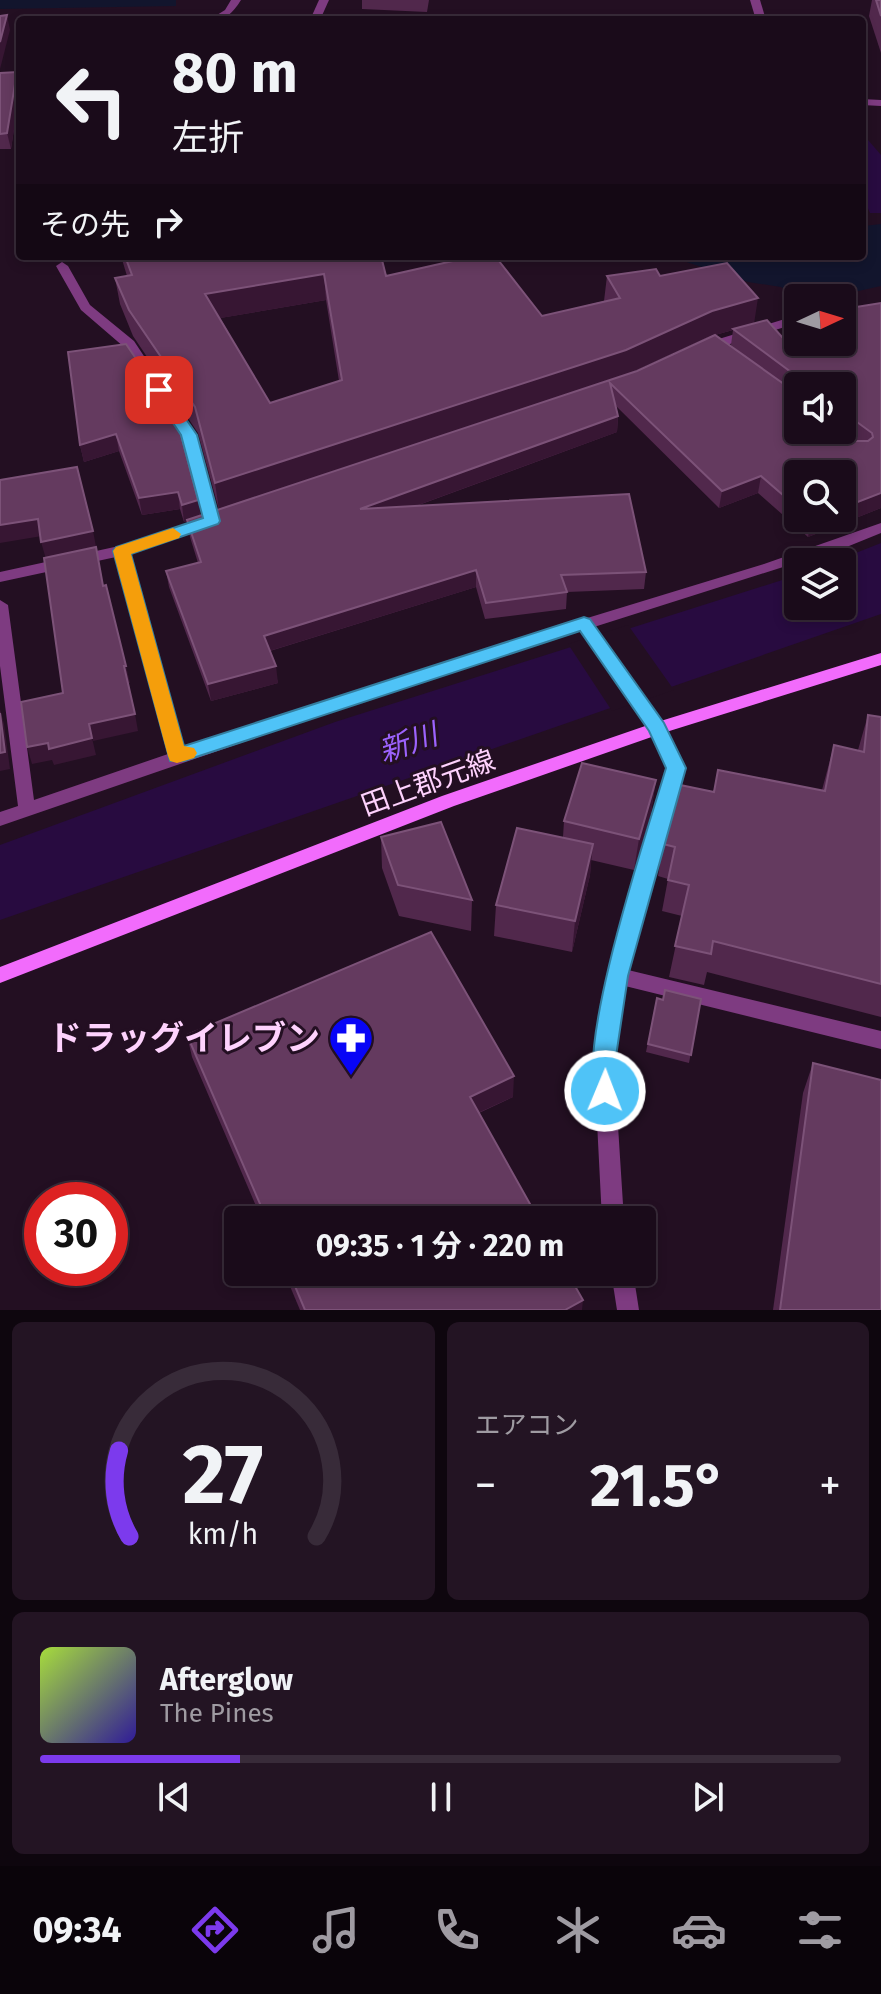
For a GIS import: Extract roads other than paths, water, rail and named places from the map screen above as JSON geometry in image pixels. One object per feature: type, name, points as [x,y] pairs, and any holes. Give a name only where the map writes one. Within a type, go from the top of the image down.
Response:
[{"type":"street","points":[[221,16],[236,0]]},
{"type":"street","points":[[62,266],[85,307],[129,344],[189,435],[212,521]]},
{"type":"street","points":[[686,356],[720,348],[784,324]]},
{"type":"street","points":[[0,577],[122,551],[227,515]]},
{"type":"street","points":[[0,819],[177,756],[584,624],[796,561],[881,528]]},
{"type":"street","points":[[122,551],[177,756]]},
{"type":"street","points":[[0,605],[27,810]]},
{"type":"street","points":[[584,624],[657,728],[676,768],[617,976],[604,1063],[612,1206]]},
{"type":"street","name":"田上郡元線","points":[[0,975],[448,801],[657,728],[881,659]]},
{"type":"street","points":[[617,976],[881,1040]]},
{"type":"street","points":[[624,1286],[628,1310]]},
{"type":"water","points":[[866,138],[881,155],[881,213],[870,213],[866,204]]},
{"type":"water","name":"新川","points":[[881,543],[881,614],[0,920],[0,845],[335,722],[784,579],[784,620],[856,620],[856,553]]},
{"type":"place","name":"ドラッグイレブン","points":[[351,1077]]}]
